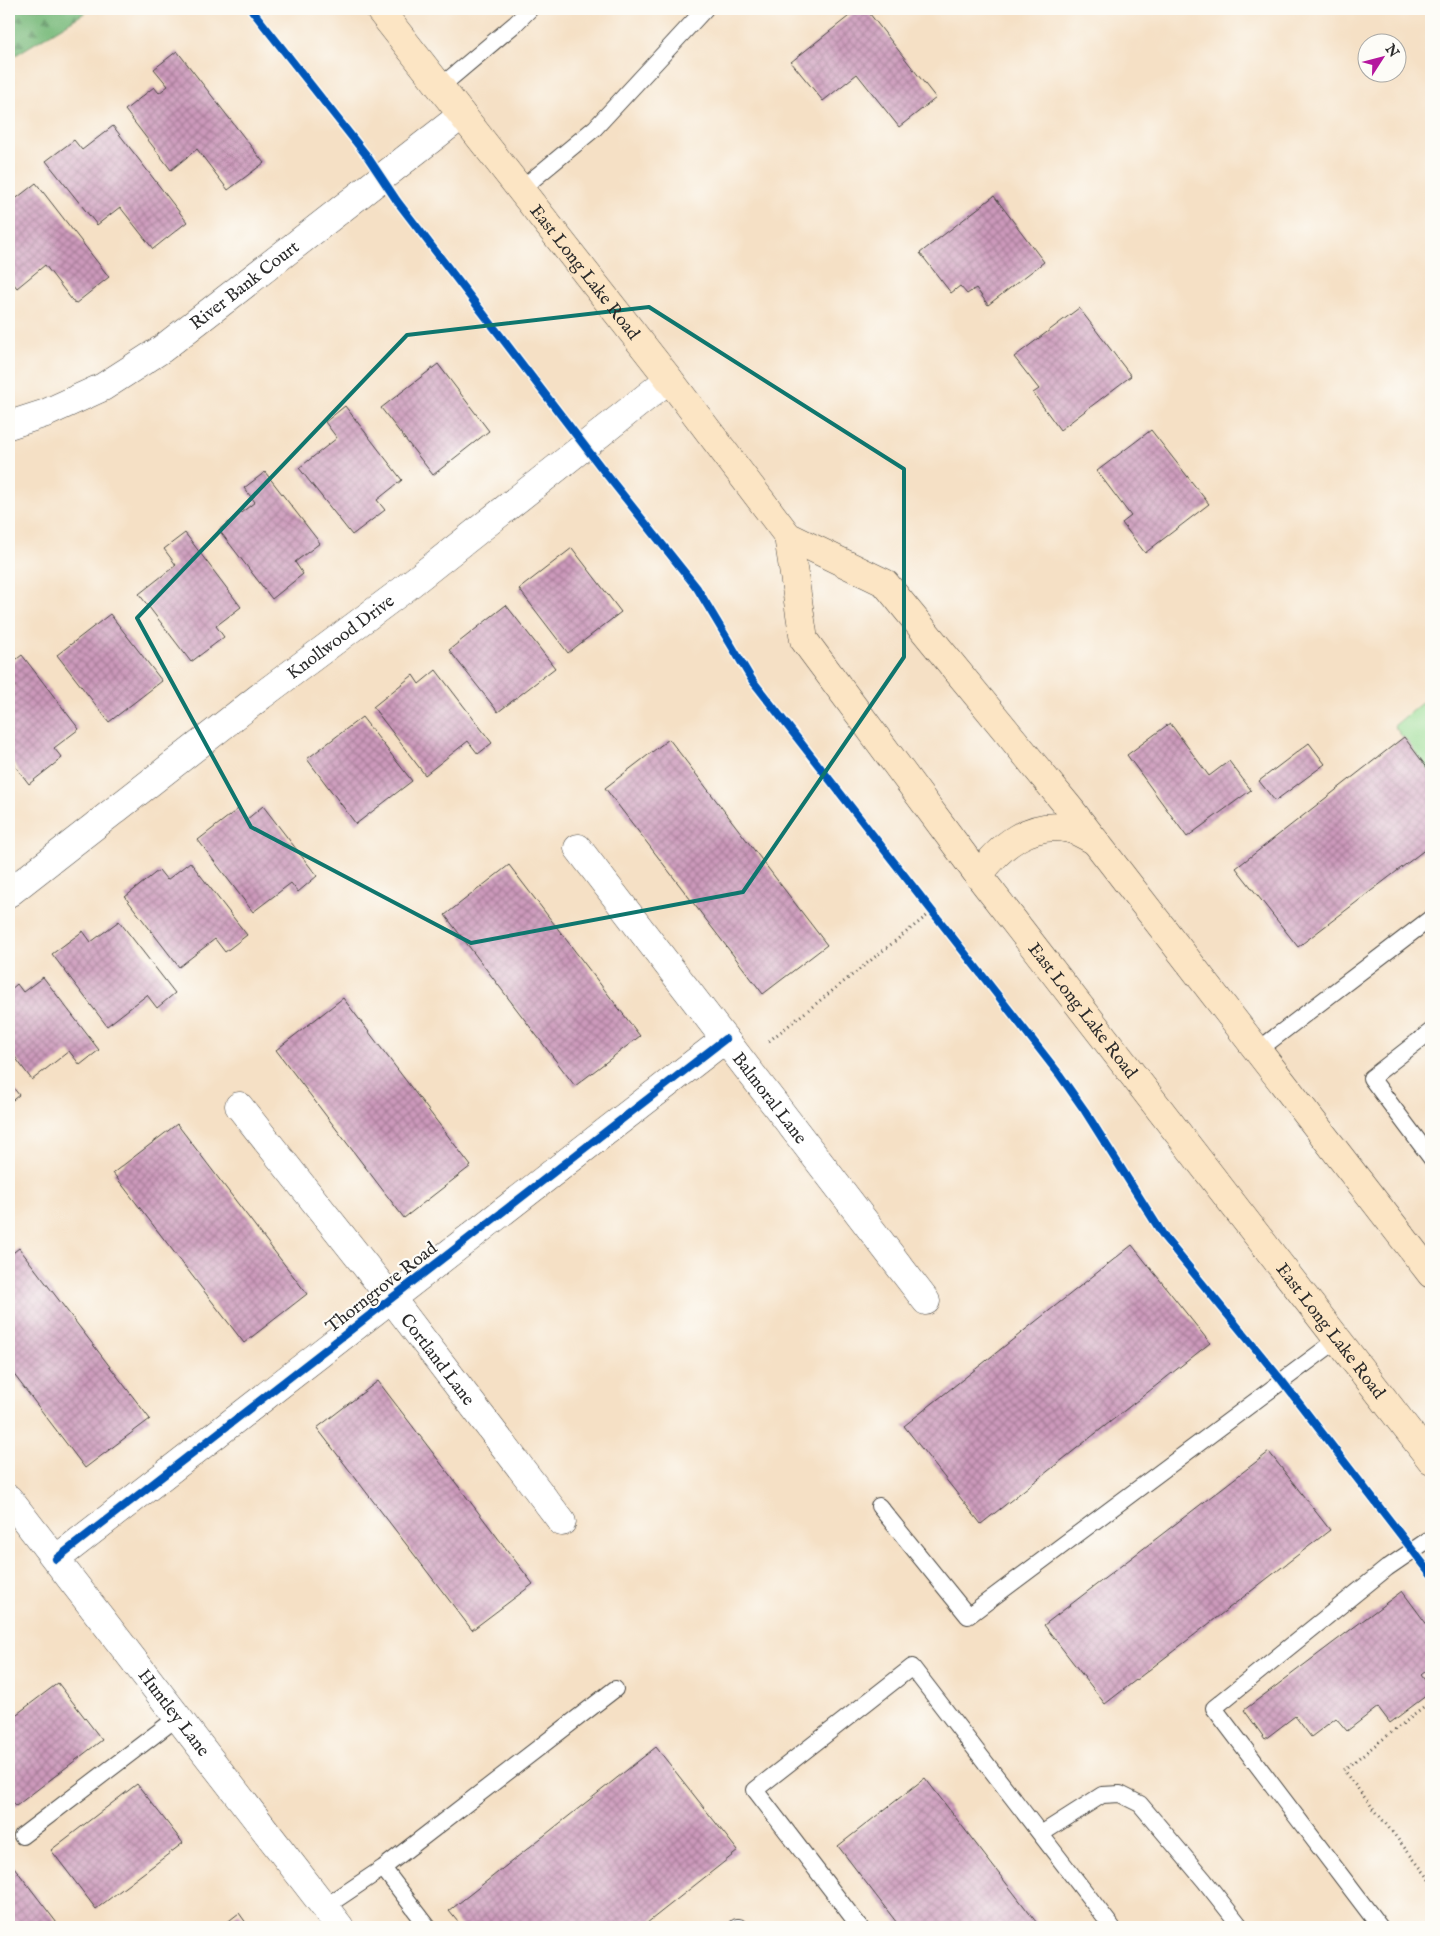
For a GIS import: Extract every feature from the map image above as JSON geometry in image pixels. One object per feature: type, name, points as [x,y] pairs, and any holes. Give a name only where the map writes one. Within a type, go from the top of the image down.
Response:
[{"type":"main road","name":"East Long Lake Road","points":[[379,9],[669,379],[788,536],[885,583],[1095,841],[1431,1272]]},
{"type":"main road","name":"East Long Lake Road","points":[[788,536],[804,640],[978,876],[1431,1460]]},
{"type":"main road","points":[[978,876],[989,860],[1001,848],[1018,837],[1036,830],[1052,828],[1071,830],[1095,841]]},
{"type":"street","name":"River Bank Court","points":[[9,425],[46,413],[103,387],[162,349],[462,115]]},
{"type":"street","name":"Knollwood Drive","points":[[9,893],[261,696],[403,590],[669,379]]},
{"type":"street","name":"Balmoral Lane","points":[[578,848],[926,1301]]},
{"type":"street","name":"Thorngrove Road","points":[[56,1559],[725,1039]]},
{"type":"street","name":"Cortland Lane","points":[[239,1106],[391,1298],[562,1522]]},
{"type":"street","name":"Huntley Lane","points":[[9,1499],[332,1917]]},
{"type":"lane","points":[[440,87],[515,24],[530,9]]},
{"type":"lane","points":[[520,190],[595,128],[705,9]]},
{"type":"lane","points":[[1257,1050],[1431,918]]},
{"type":"lane","points":[[1431,1031],[1370,1078],[1431,1158]]},
{"type":"lane","points":[[879,1506],[968,1616],[1337,1340]]},
{"type":"lane","points":[[1380,1927],[1214,1708],[1387,1568],[1431,1538]]},
{"type":"lane","points":[[860,1927],[755,1790],[912,1667],[1112,1927]]},
{"type":"lane","points":[[332,1917],[383,1868],[615,1689]]},
{"type":"lane","points":[[22,1836],[178,1717]]},
{"type":"lane","points":[[1041,1834],[1102,1795],[1120,1794],[1140,1804],[1241,1927]]},
{"type":"lane","points":[[383,1868],[428,1927]]},
{"type":"path","points":[[927,904],[939,918]]},
{"type":"path","points":[[743,1062],[933,911]]},
{"type":"path","points":[[1431,1702],[1343,1770],[1431,1881]]},
{"type":"highlighted area","points":[[649,307],[904,469],[904,657],[743,892],[471,943],[251,827],[137,618],[407,335]]},
{"type":"green space","points":[[9,9],[91,9],[9,59]]},
{"type":"green space","points":[[1431,695],[1431,773],[1394,726]]},
{"type":"building","points":[[858,9],[866,9],[936,98],[899,127],[857,74],[823,101],[791,62]]},
{"type":"building","points":[[177,51],[264,163],[228,190],[197,149],[171,170],[125,110],[154,87],[159,93],[168,86],[154,69]]},
{"type":"building","points":[[113,126],[187,222],[153,249],[120,207],[97,225],[46,161],[74,140],[82,150]]},
{"type":"building","points":[[36,183],[109,277],[75,304],[45,265],[17,288],[9,278],[9,204]]},
{"type":"building","points":[[994,196],[1044,262],[988,305],[976,288],[967,294],[960,286],[951,293],[920,253]]},
{"type":"building","points":[[1079,308],[1131,376],[1060,430],[1033,393],[1039,389],[1014,357]]},
{"type":"building","points":[[438,364],[489,431],[433,475],[381,408]]},
{"type":"building","points":[[345,406],[402,480],[377,500],[385,510],[352,535],[299,468],[337,438],[325,422]]},
{"type":"building","points":[[1151,430],[1209,504],[1145,553],[1122,523],[1131,516],[1097,471]]},
{"type":"building","points":[[265,472],[320,543],[295,562],[303,574],[272,599],[219,530],[255,502],[244,488]]},
{"type":"building","points":[[185,533],[241,607],[216,626],[224,637],[191,662],[139,594],[176,565],[164,549]]},
{"type":"building","points":[[572,548],[621,612],[568,653],[519,589]]},
{"type":"building","points":[[506,605],[555,668],[498,712],[449,650]]},
{"type":"building","points":[[110,614],[162,681],[109,722],[57,655]]},
{"type":"building","points":[[22,655],[79,729],[54,748],[62,758],[29,784],[9,758],[9,691],[15,686],[9,679],[9,665]]},
{"type":"building","points":[[436,670],[492,743],[478,754],[468,741],[425,775],[373,707],[413,675],[419,684]]},
{"type":"building","points":[[362,717],[412,781],[356,824],[307,759]]},
{"type":"building","points":[[1170,723],[1209,776],[1229,761],[1251,790],[1187,837],[1127,755]]},
{"type":"building","points":[[1404,737],[1431,773],[1431,845],[1298,947],[1236,868]]},
{"type":"building","points":[[669,739],[827,945],[763,994],[605,788]]},
{"type":"building","points":[[1309,743],[1325,764],[1275,801],[1259,781]]},
{"type":"building","points":[[263,806],[317,876],[298,892],[291,883],[253,912],[198,840],[238,809],[246,820]]},
{"type":"building","points":[[190,862],[247,935],[225,952],[215,939],[179,967],[125,897],[159,870],[167,880]]},
{"type":"building","points":[[509,865],[640,1036],[575,1086],[445,915]]},
{"type":"building","points":[[119,921],[175,993],[157,1008],[147,995],[107,1026],[52,954],[83,931],[91,942]]},
{"type":"building","points":[[43,977],[99,1050],[80,1065],[69,1051],[32,1080],[9,1049],[9,991],[17,984],[23,992]]},
{"type":"building","points":[[343,998],[471,1166],[404,1218],[276,1050]]},
{"type":"building","points":[[9,1082],[19,1095],[9,1103]]},
{"type":"building","points":[[177,1124],[307,1294],[244,1343],[113,1173]]},
{"type":"building","points":[[1132,1245],[1210,1343],[981,1524],[904,1426]]},
{"type":"building","points":[[19,1248],[150,1419],[85,1468],[9,1368],[9,1256]]},
{"type":"building","points":[[378,1381],[533,1584],[472,1630],[317,1428]]},
{"type":"building","points":[[1269,1452],[1330,1530],[1105,1704],[1044,1625]]},
{"type":"building","points":[[1402,1591],[1431,1630],[1431,1667],[1421,1675],[1431,1688],[1431,1692],[1390,1723],[1378,1707],[1347,1731],[1336,1718],[1311,1737],[1295,1716],[1265,1739],[1244,1710]]},
{"type":"building","points":[[58,1683],[102,1740],[16,1806],[9,1796],[9,1720]]},
{"type":"building","points":[[656,1747],[738,1851],[642,1927],[462,1927],[449,1911]]},
{"type":"building","points":[[925,1778],[1040,1927],[900,1927],[838,1846]]},
{"type":"building","points":[[137,1784],[183,1843],[96,1909],[51,1850]]},
{"type":"building","points":[[14,1867],[60,1927],[9,1927],[9,1871]]},
{"type":"building","points":[[239,1913],[249,1927],[221,1927]]},
{"type":"cycle path","points":[[251,9],[367,156],[397,201],[603,470],[697,588],[752,680],[1059,1074],[1085,1111],[1165,1238],[1282,1381],[1431,1574]]},
{"type":"cycle path","points":[[56,1559],[725,1039]]}]
